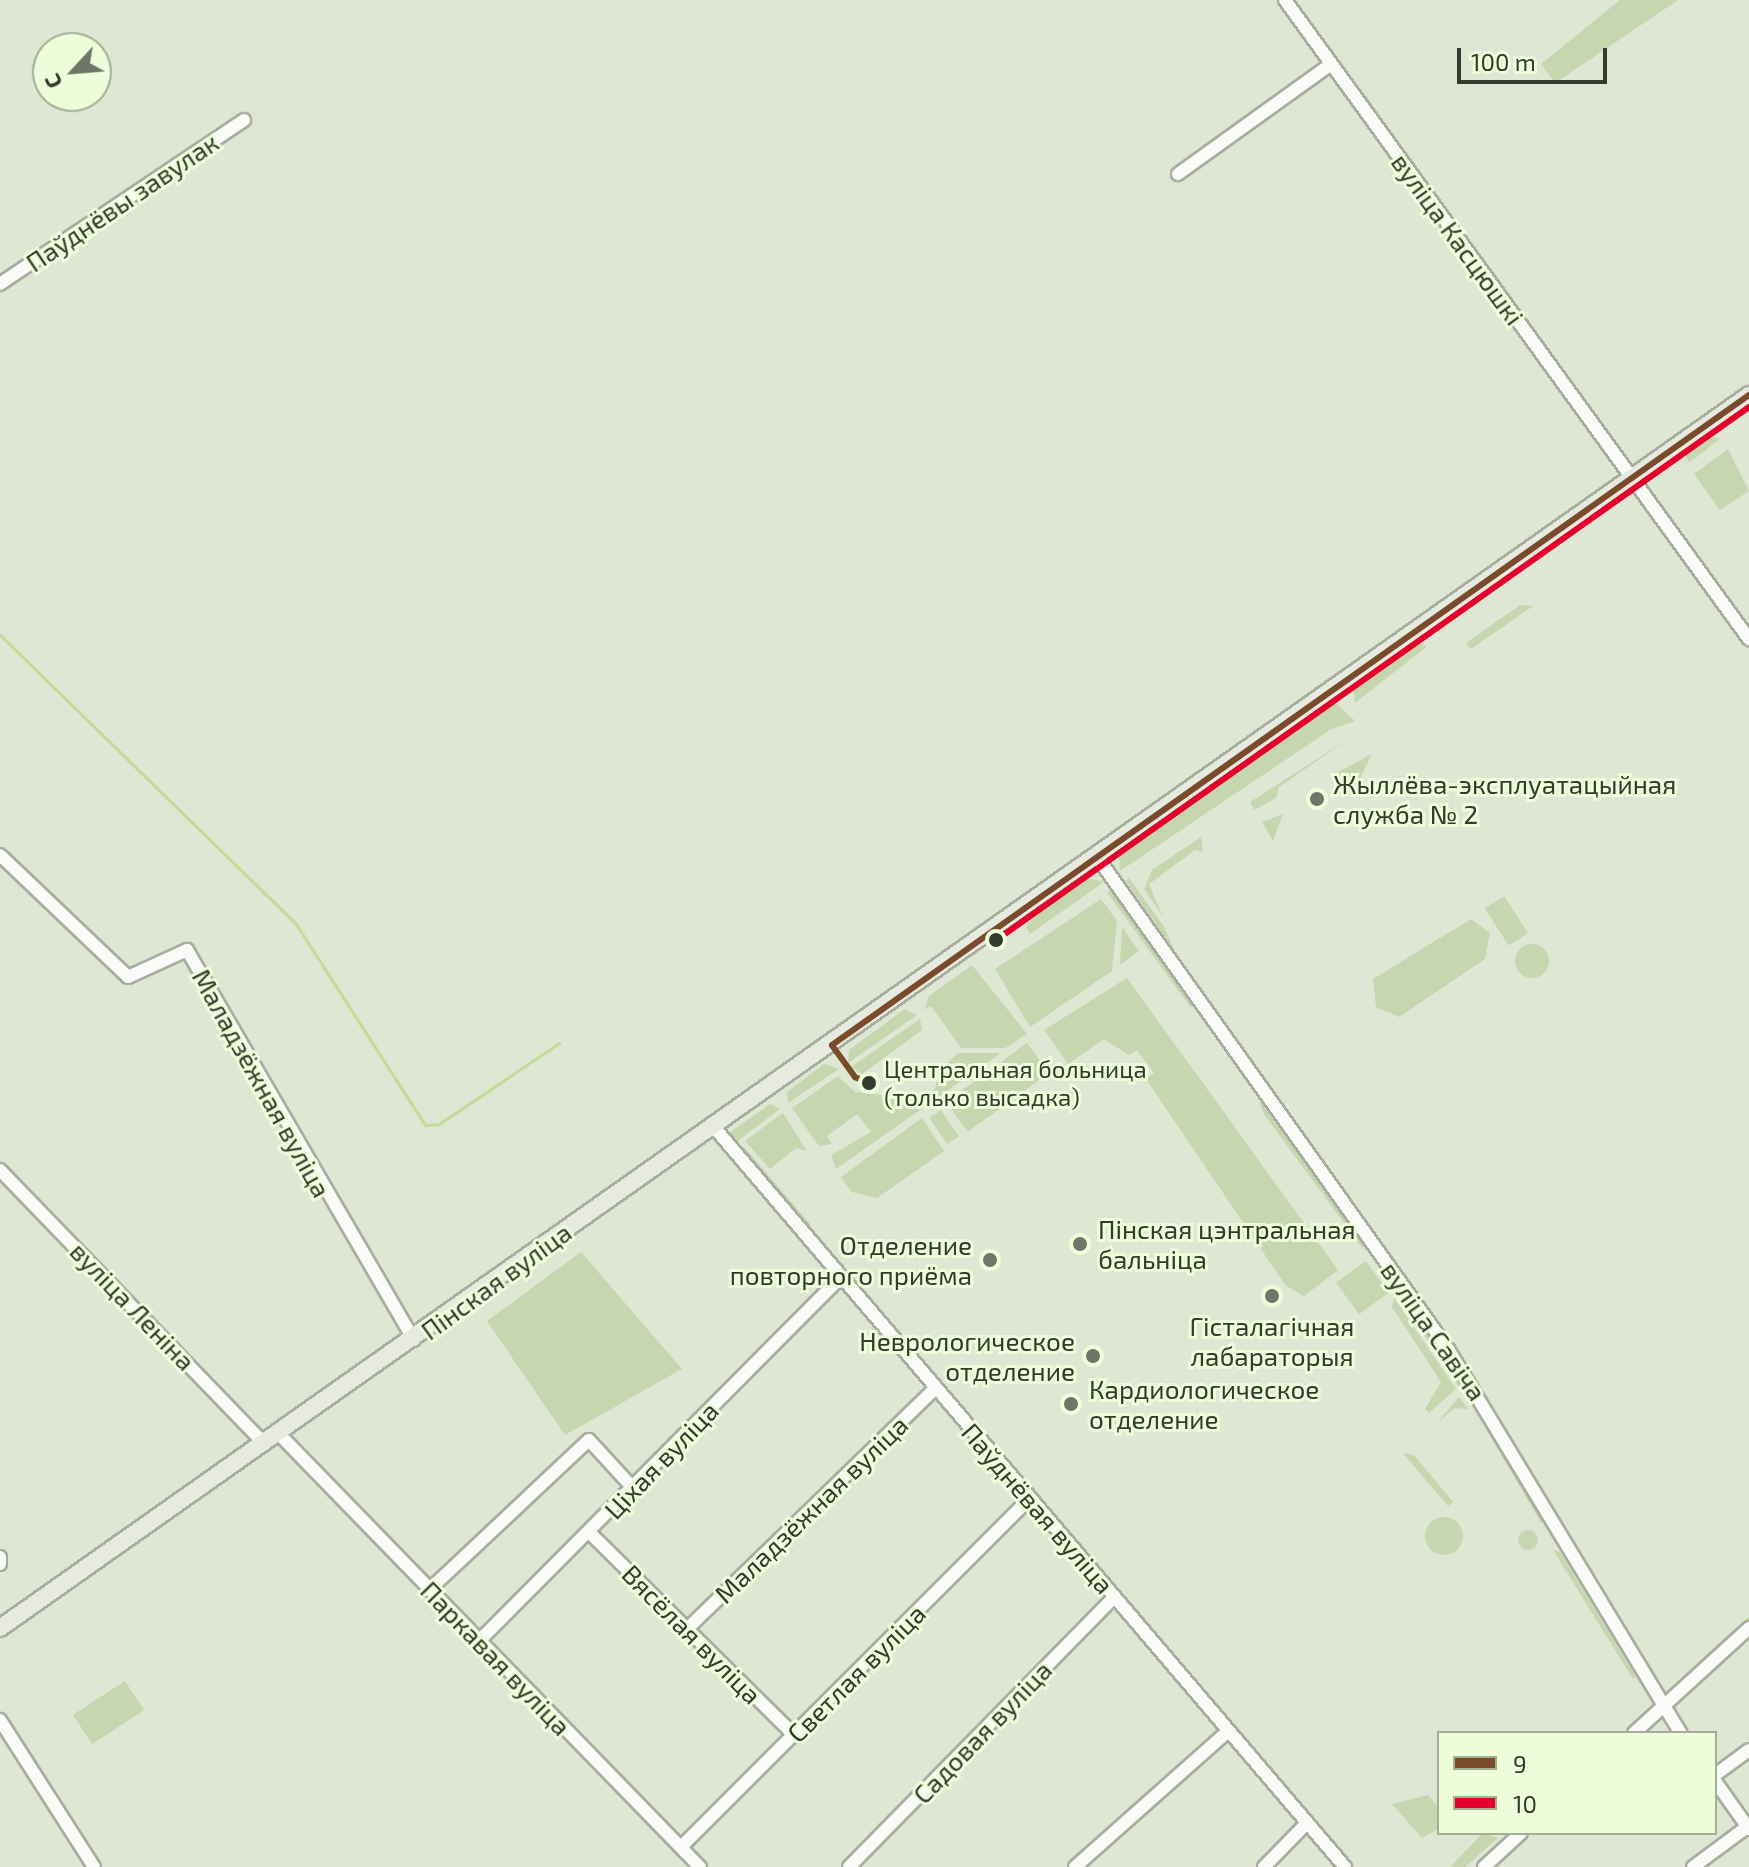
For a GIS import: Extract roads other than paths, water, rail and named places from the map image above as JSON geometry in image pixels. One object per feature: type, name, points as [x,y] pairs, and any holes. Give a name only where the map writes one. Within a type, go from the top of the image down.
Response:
[{"type":"main road","name":"Пінская вуліца","points":[[0,1628],[414,1340],[1749,395]]},
{"type":"street","name":"вуліца Касцюшкі","points":[[1285,0],[1634,476],[1749,639]]},
{"type":"street","points":[[1178,174],[1331,64]]},
{"type":"street","name":"Паўднёвы завулак","points":[[0,284],[244,120]]},
{"type":"street","name":"Маладзёжная вуліца","points":[[0,855],[128,977],[187,950],[414,1340]]},
{"type":"street","name":"вуліца Савіча","points":[[1097,857],[1448,1349],[1680,1731]]},
{"type":"street","name":"Паўднёвая вуліца","points":[[713,1126],[1345,1867]]},
{"type":"street","name":"вуліца Леніна","points":[[0,1170],[272,1439],[292,1448]]},
{"type":"street","name":"Ціхая вуліца","points":[[479,1641],[590,1533],[841,1277]]},
{"type":"street","name":"Маладзёжная вуліца","points":[[687,1629],[935,1389]]},
{"type":"street","points":[[429,1590],[589,1440],[632,1487]]},
{"type":"street","name":"Паркавая вуліца","points":[[292,1448],[700,1867]]},
{"type":"street","name":"Светлая вуліца","points":[[681,1847],[1030,1498]]},
{"type":"street","name":"Вясёлая вуліца","points":[[590,1533],[794,1735]]},
{"type":"street","name":"Садовая вуліца","points":[[849,1867],[1114,1597]]},
{"type":"street","points":[[1636,1731],[1661,1704],[1749,1628]]},
{"type":"street","points":[[0,1720],[94,1867]]},
{"type":"street","points":[[1075,1867],[1227,1732]]},
{"type":"street","points":[[1717,1774],[1749,1750]]},
{"type":"street","points":[[1693,1867],[1748,1828],[1717,1784]]},
{"type":"street","points":[[1264,1867],[1307,1823]]},
{"type":"street","points":[[1484,1867],[1519,1835]]},
{"type":"waterway","points":[[0,635],[296,924],[425,1125],[439,1124],[559,1043]]},
{"type":"waterway","points":[[1699,1663],[1749,1618]]},
{"type":"place","name":"Жыллёва-эксплуатацыйная служба № 2","points":[[1317,799]]},
{"type":"place","name":"Центральная больница (только высадка)","points":[[869,1083]]},
{"type":"place","name":"Пінская цэнтральная бальніца","points":[[1080,1244]]},
{"type":"place","name":"Отделение повторного приёма","points":[[990,1260]]},
{"type":"place","name":"Гісталагічная лабараторыя","points":[[1272,1296]]},
{"type":"place","name":"Неврологическое отделение","points":[[1093,1356]]},
{"type":"place","name":"Кардиологическое отделение","points":[[1071,1404]]}]
